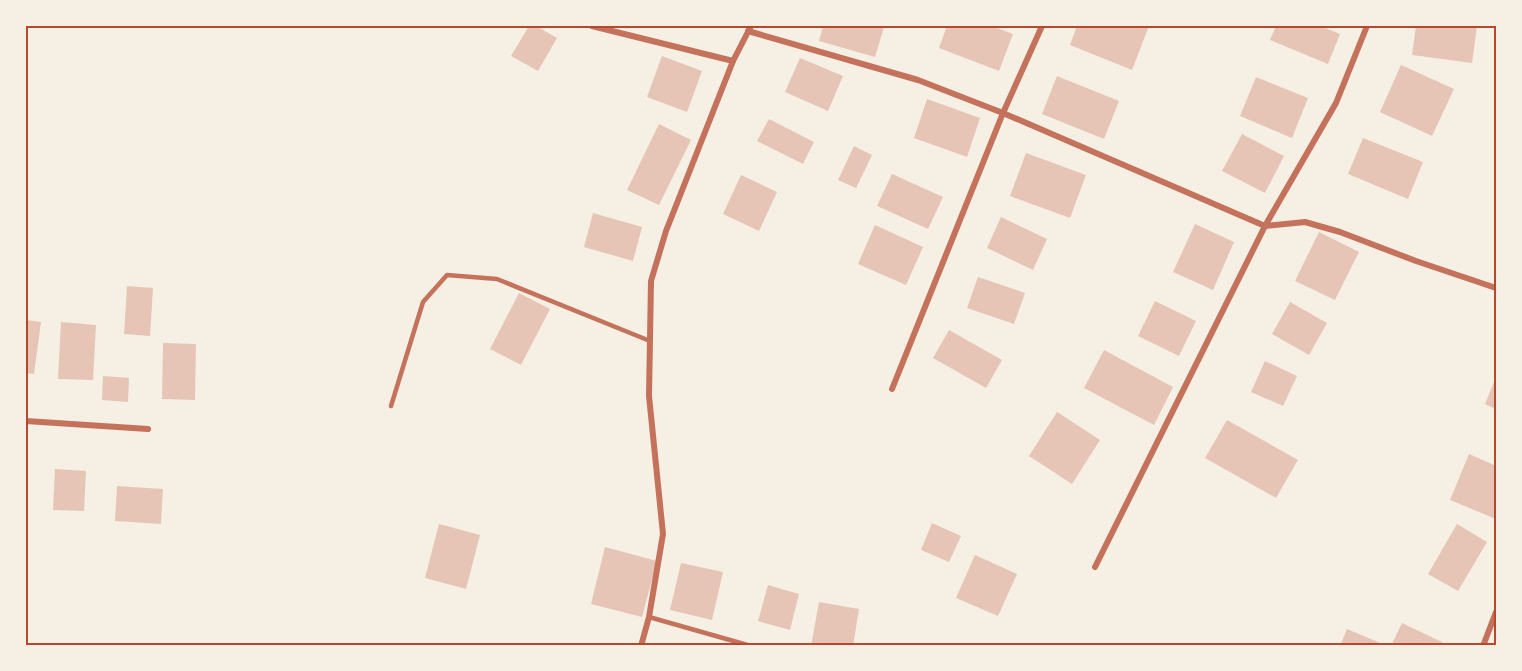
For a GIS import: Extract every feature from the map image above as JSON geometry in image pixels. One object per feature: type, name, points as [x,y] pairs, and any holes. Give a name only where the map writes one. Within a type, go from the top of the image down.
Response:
[{"type":"street","points":[[592,26],[734,61]]},
{"type":"street","points":[[892,389],[1003,113],[1042,26]]},
{"type":"street","points":[[1095,567],[1265,226],[1336,103],[1367,26]]},
{"type":"street","points":[[641,645],[649,617],[663,534],[649,396],[651,281],[666,231],[749,28],[918,80],[1003,113],[1265,226],[1305,222],[1340,232],[1497,288]]},
{"type":"street","points":[[26,421],[148,429]]},
{"type":"street","points":[[1483,645],[1497,612]]},
{"type":"lane","points":[[390,406],[423,302],[447,276],[497,279],[650,341]]},
{"type":"lane","points":[[649,617],[751,645]]},
{"type":"building","points":[[529,26],[536,26],[557,38],[538,71],[511,56]]},
{"type":"building","points":[[823,26],[884,27],[875,57],[819,41]]},
{"type":"building","points":[[947,26],[992,26],[1013,34],[999,71],[939,48]]},
{"type":"building","points":[[1077,26],[1149,26],[1132,70],[1070,45]]},
{"type":"building","points":[[1276,26],[1320,26],[1340,34],[1328,64],[1270,40]]},
{"type":"building","points":[[1416,26],[1477,26],[1472,63],[1412,55]]},
{"type":"building","points":[[662,56],[702,71],[687,112],[647,97]]},
{"type":"building","points":[[800,58],[843,76],[828,111],[785,92]]},
{"type":"building","points":[[1401,65],[1454,89],[1432,136],[1380,112]]},
{"type":"building","points":[[1057,76],[1119,101],[1104,139],[1042,114]]},
{"type":"building","points":[[1256,77],[1308,98],[1292,138],[1240,116]]},
{"type":"building","points":[[927,99],[980,118],[967,157],[914,138]]},
{"type":"building","points":[[769,119],[814,142],[803,164],[757,141]]},
{"type":"building","points":[[659,124],[691,140],[659,205],[627,190]]},
{"type":"building","points":[[1242,134],[1284,156],[1265,193],[1222,171]]},
{"type":"building","points":[[1363,138],[1423,162],[1408,199],[1348,174]]},
{"type":"building","points":[[854,146],[872,155],[856,188],[838,180]]},
{"type":"building","points":[[1026,153],[1086,175],[1070,218],[1010,196]]},
{"type":"building","points":[[892,174],[943,197],[928,229],[877,206]]},
{"type":"building","points":[[741,175],[777,192],[759,231],[723,214]]},
{"type":"building","points":[[593,213],[642,227],[633,261],[584,247]]},
{"type":"building","points":[[1001,217],[1047,239],[1033,270],[987,248]]},
{"type":"building","points":[[1195,224],[1234,242],[1213,290],[1173,272]]},
{"type":"building","points":[[875,225],[923,247],[906,285],[858,264]]},
{"type":"building","points":[[1319,232],[1359,252],[1335,300],[1295,281]]},
{"type":"building","points":[[978,277],[1025,293],[1014,324],[967,308]]},
{"type":"building","points":[[127,286],[153,288],[150,336],[124,334]]},
{"type":"building","points":[[519,293],[550,309],[521,365],[490,349]]},
{"type":"building","points":[[1155,301],[1196,321],[1179,356],[1138,336]]},
{"type":"building","points":[[1290,302],[1327,323],[1309,355],[1272,334]]},
{"type":"building","points":[[26,320],[41,322],[34,374],[26,373]]},
{"type":"building","points":[[61,322],[96,325],[93,380],[58,379]]},
{"type":"building","points":[[949,330],[1002,360],[986,388],[933,358]]},
{"type":"building","points":[[163,343],[196,344],[195,400],[162,399]]},
{"type":"building","points":[[1104,350],[1173,387],[1154,425],[1084,388]]},
{"type":"building","points":[[1265,361],[1297,376],[1283,406],[1251,392]]},
{"type":"building","points":[[103,376],[129,378],[128,402],[102,400]]},
{"type":"building","points":[[1496,377],[1496,409],[1485,404]]},
{"type":"building","points":[[1057,412],[1100,440],[1072,484],[1029,456]]},
{"type":"building","points":[[1227,420],[1298,460],[1276,498],[1205,458]]},
{"type":"building","points":[[1469,454],[1496,466],[1496,519],[1450,500]]},
{"type":"building","points":[[55,469],[86,471],[84,511],[53,510]]},
{"type":"building","points":[[117,486],[163,489],[161,524],[115,521]]},
{"type":"building","points":[[932,523],[961,536],[949,562],[921,550]]},
{"type":"building","points":[[439,524],[480,535],[466,589],[425,578]]},
{"type":"building","points":[[1457,524],[1487,542],[1458,591],[1428,574]]},
{"type":"building","points":[[605,547],[657,561],[642,617],[591,604]]},
{"type":"building","points":[[975,555],[1017,574],[998,616],[956,598]]},
{"type":"building","points":[[681,563],[723,572],[712,620],[670,610]]},
{"type":"building","points":[[768,585],[799,594],[790,630],[758,621]]},
{"type":"building","points":[[819,602],[859,609],[853,646],[811,646]]},
{"type":"building","points":[[1402,623],[1442,642],[1440,646],[1391,646]]},
{"type":"building","points":[[1347,629],[1380,643],[1378,646],[1340,646]]}]
